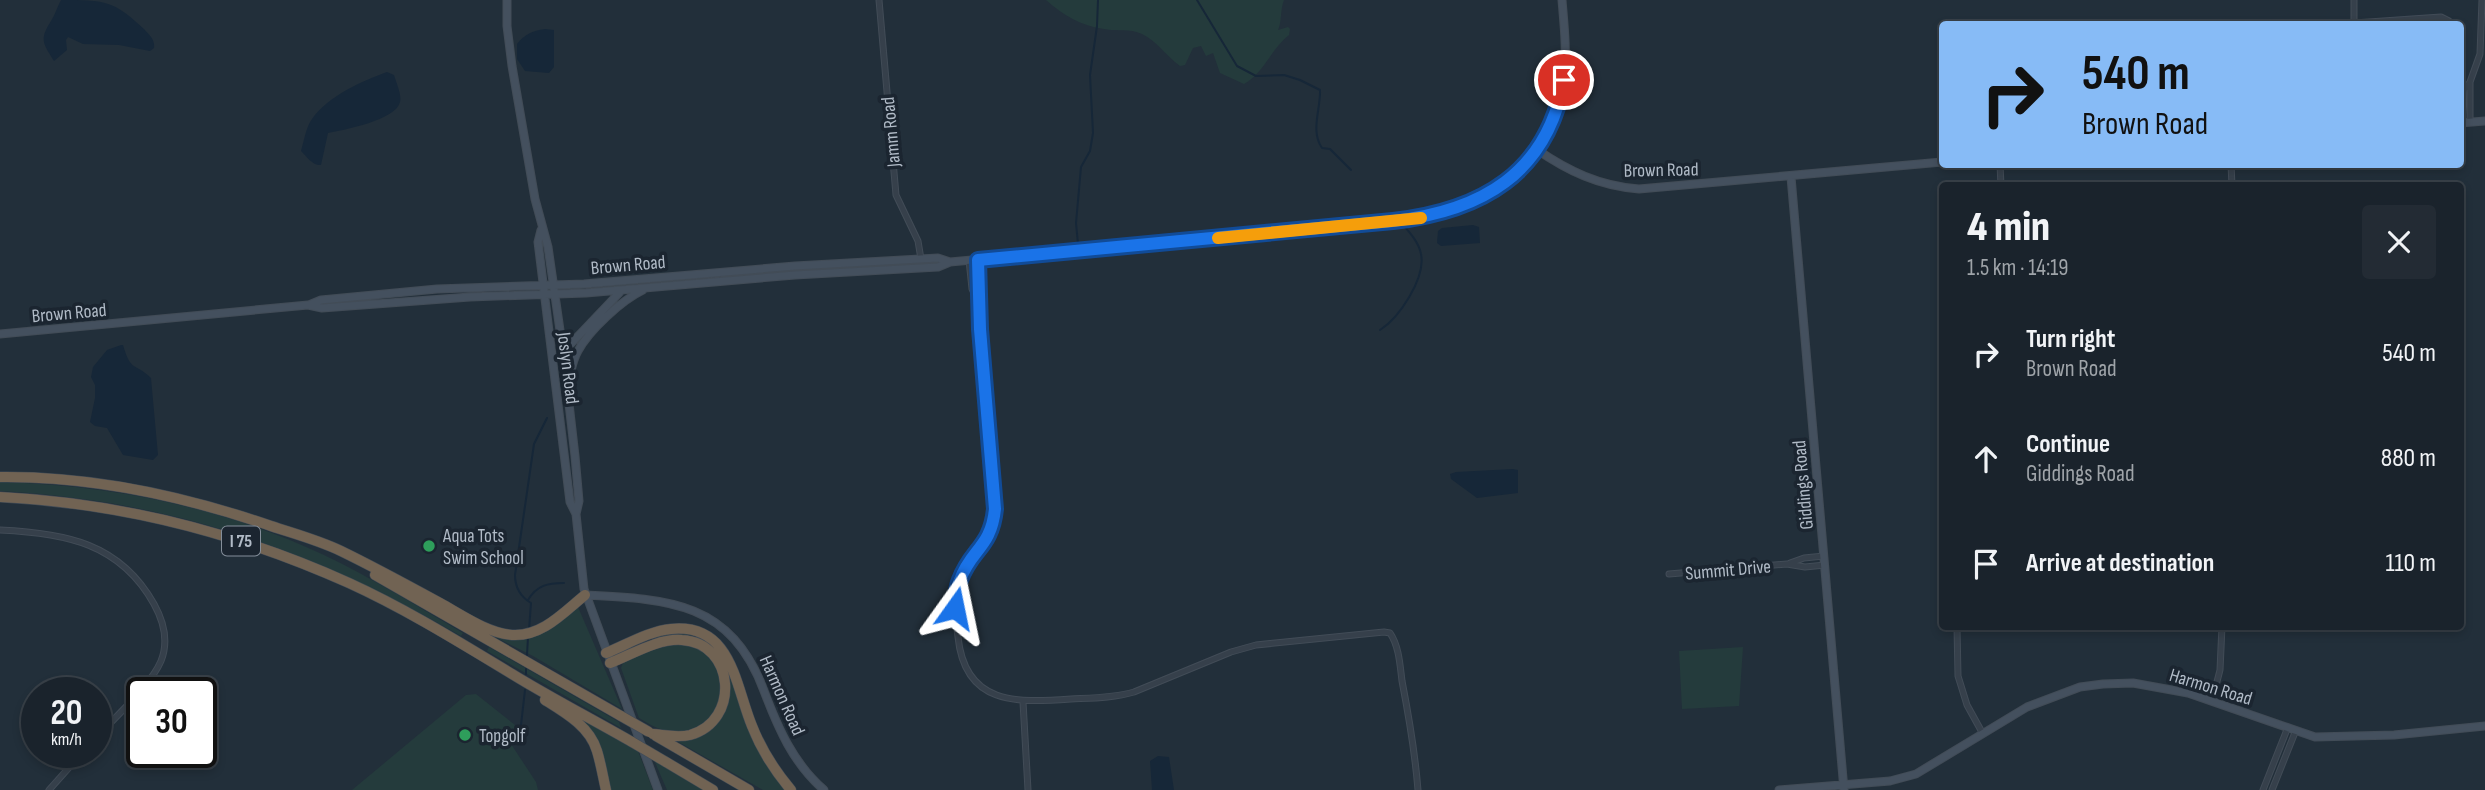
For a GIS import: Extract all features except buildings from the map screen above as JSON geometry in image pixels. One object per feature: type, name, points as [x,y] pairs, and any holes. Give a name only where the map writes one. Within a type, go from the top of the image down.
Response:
[{"type":"highway","name":"I 75","points":[[0,477],[63,479],[149,491],[226,511],[287,531],[473,626],[495,644],[749,790]]},
{"type":"highway","name":"I 75","points":[[0,497],[49,500],[125,511],[223,535],[277,553],[352,584],[463,643],[713,790]]},
{"type":"highway","points":[[473,626],[517,635],[539,630],[585,595]]},
{"type":"highway","points":[[608,658],[670,629],[694,631],[712,639],[726,654],[760,745],[791,790]]},
{"type":"highway","points":[[608,658],[682,640],[702,646],[718,661],[727,688],[720,713],[709,727],[691,735],[673,737],[651,733]]},
{"type":"highway","points":[[512,674],[522,685],[585,729],[597,750],[606,790]]},
{"type":"main road","name":"Joslyn Road","points":[[508,0],[507,26],[512,67],[541,226],[548,247],[563,351],[579,501],[576,514],[585,595],[658,790]]},
{"type":"main road","points":[[1536,149],[1553,117],[1562,89],[1565,49],[1562,0]]},
{"type":"main road","points":[[2464,123],[2485,121]]},
{"type":"main road","name":"Brown Road","points":[[308,305],[322,308],[544,295],[938,267],[950,262],[1431,216],[1460,208],[1491,192],[1516,173],[1536,149],[1581,176],[1628,188],[1659,189],[1939,162]]},
{"type":"main road","name":"Giddings Road","points":[[1791,177],[1844,787]]},
{"type":"main road","name":"Joslyn Road","points":[[541,226],[538,242],[553,370],[570,502],[576,514]]},
{"type":"main road","name":"Brown Road","points":[[0,334],[308,305],[321,300],[417,291],[554,285],[821,264],[938,258],[950,262]]},
{"type":"main road","points":[[919,268],[921,259]]},
{"type":"main road","points":[[759,278],[762,272],[807,269],[821,264]]},
{"type":"main road","points":[[553,370],[563,351],[622,289],[639,279]]},
{"type":"main road","points":[[418,301],[426,294],[481,290],[494,286]]},
{"type":"main road","points":[[567,387],[576,354],[586,340],[621,303],[652,287]]},
{"type":"main road","points":[[417,291],[418,301]]},
{"type":"main road","points":[[360,305],[384,298],[412,295],[417,291]]},
{"type":"main road","name":"Harmon Road","points":[[585,595],[682,607],[698,612],[726,630],[748,654],[785,742],[797,761],[824,790]]},
{"type":"main road","name":"Harmon Road","points":[[1779,790],[1844,787],[1916,774],[2026,708],[2080,687],[2133,683],[2188,693],[2315,737],[2394,734],[2485,726]]},
{"type":"street","name":"Jamm Road","points":[[878,0],[896,195],[918,241],[921,259]]},
{"type":"street","points":[[2354,0],[2354,21]]},
{"type":"street","points":[[2464,123],[2464,90],[2483,51],[2482,0]]},
{"type":"street","points":[[2409,21],[2441,17],[2449,21]]},
{"type":"street","points":[[970,260],[972,289],[978,301]]},
{"type":"street","points":[[978,260],[978,301],[995,509],[989,535],[965,568],[957,591],[955,608],[960,653],[970,677],[995,695],[1023,702],[1127,694],[1231,652],[1256,645],[1390,633],[1397,652],[1413,738],[1418,790]]},
{"type":"street","points":[[0,530],[59,535],[96,548],[116,560],[135,577],[158,611],[165,640],[159,665],[112,719]]},
{"type":"street","name":"Summit Drive","points":[[1669,575],[1787,564],[1805,567],[1824,561]]},
{"type":"street","points":[[1957,630],[1961,691],[1983,734]]},
{"type":"street","points":[[2211,701],[2220,670],[2222,630]]},
{"type":"street","points":[[1023,702],[1028,790]]},
{"type":"street","points":[[2263,790],[2288,727]]},
{"type":"street","points":[[2272,790],[2296,730]]},
{"type":"street","points":[[49,790],[69,768]]},
{"type":"green space","points":[[1046,0],[1284,0],[1278,30],[1288,27],[1290,29],[1289,35],[1244,84],[1220,73],[1213,53],[1206,56],[1201,46],[1193,48],[1185,65],[1180,66],[1142,34],[1088,25],[1066,15]]},
{"type":"green space","points":[[0,482],[125,494],[166,502],[246,524],[342,564],[463,633],[461,636],[350,578],[240,535],[125,506],[0,491]]},
{"type":"green space","points":[[578,607],[622,709],[533,656],[495,637],[496,634],[514,637]]},
{"type":"green space","points":[[684,633],[705,641],[718,651],[787,790],[763,790],[675,740],[703,732],[728,684],[698,641],[631,648],[667,634]]},
{"type":"green space","points":[[675,643],[698,649],[710,657],[717,667],[721,691],[719,702],[707,721],[697,728],[679,733],[660,729],[639,718],[621,668],[624,660]]},
{"type":"green space","points":[[489,647],[619,722],[621,728],[487,651]]},
{"type":"green space","points":[[1743,647],[1739,706],[1682,709],[1679,651]]},
{"type":"green space","name":"Topgolf","points":[[476,694],[515,725],[511,744],[536,782],[538,790],[352,790],[466,695]]},
{"type":"green space","points":[[579,718],[638,751],[653,790],[609,790]]},
{"type":"green space","points":[[654,760],[703,790],[667,790]]},
{"type":"water","points":[[61,0],[88,0],[116,7],[144,29],[153,40],[154,48],[150,51],[119,45],[83,44],[68,37],[67,50],[54,61],[45,45],[44,37]]},
{"type":"water","points":[[545,29],[554,30],[554,67],[549,73],[525,71],[517,59],[517,44],[529,34]]},
{"type":"water","points":[[387,72],[394,75],[400,92],[400,102],[396,108],[380,119],[328,133],[321,165],[310,161],[301,151],[312,119],[327,103],[346,90]]},
{"type":"water","points":[[1473,225],[1479,227],[1480,243],[1441,246],[1437,243],[1438,231],[1442,228]]},
{"type":"water","points":[[121,345],[131,364],[151,378],[158,455],[153,460],[123,455],[107,428],[95,426],[90,422],[95,398],[95,385],[91,377],[93,367],[107,350]]},
{"type":"water","points":[[1518,470],[1518,493],[1477,498],[1451,479],[1450,474],[1456,472]]},
{"type":"water","points":[[1158,756],[1169,757],[1174,790],[1152,790],[1150,761]]},
{"type":"waterway","points":[[1078,244],[1076,223],[1081,167],[1090,151],[1093,133],[1090,75],[1098,0]]},
{"type":"waterway","points":[[1197,0],[1237,66],[1256,76],[1284,75],[1320,90],[1316,127],[1319,141],[1322,148],[1330,149],[1351,170]]},
{"type":"waterway","points":[[1380,330],[1403,307],[1419,274],[1420,250],[1404,226]]},
{"type":"waterway","points":[[529,630],[531,603],[519,591],[515,575],[534,444],[547,418]]},
{"type":"waterway","points":[[528,600],[543,586],[564,583]]},
{"type":"waterway","points":[[527,655],[528,637]]},
{"type":"waterway","points":[[526,669],[526,674]]},
{"type":"waterway","points":[[521,725],[525,690]]},
{"type":"slow traffic","points":[[1218,238],[1421,218]]},
{"type":"place","name":"Aqua Tots Swim School","points":[[429,546]]},
{"type":"place","name":"Topgolf","points":[[465,735]]},
{"type":"route","points":[[955,608],[959,581],[965,568],[985,543],[993,524],[995,509],[978,301],[978,260],[1393,221],[1447,212],[1491,192],[1523,165],[1538,146],[1551,122],[1564,80]]}]
